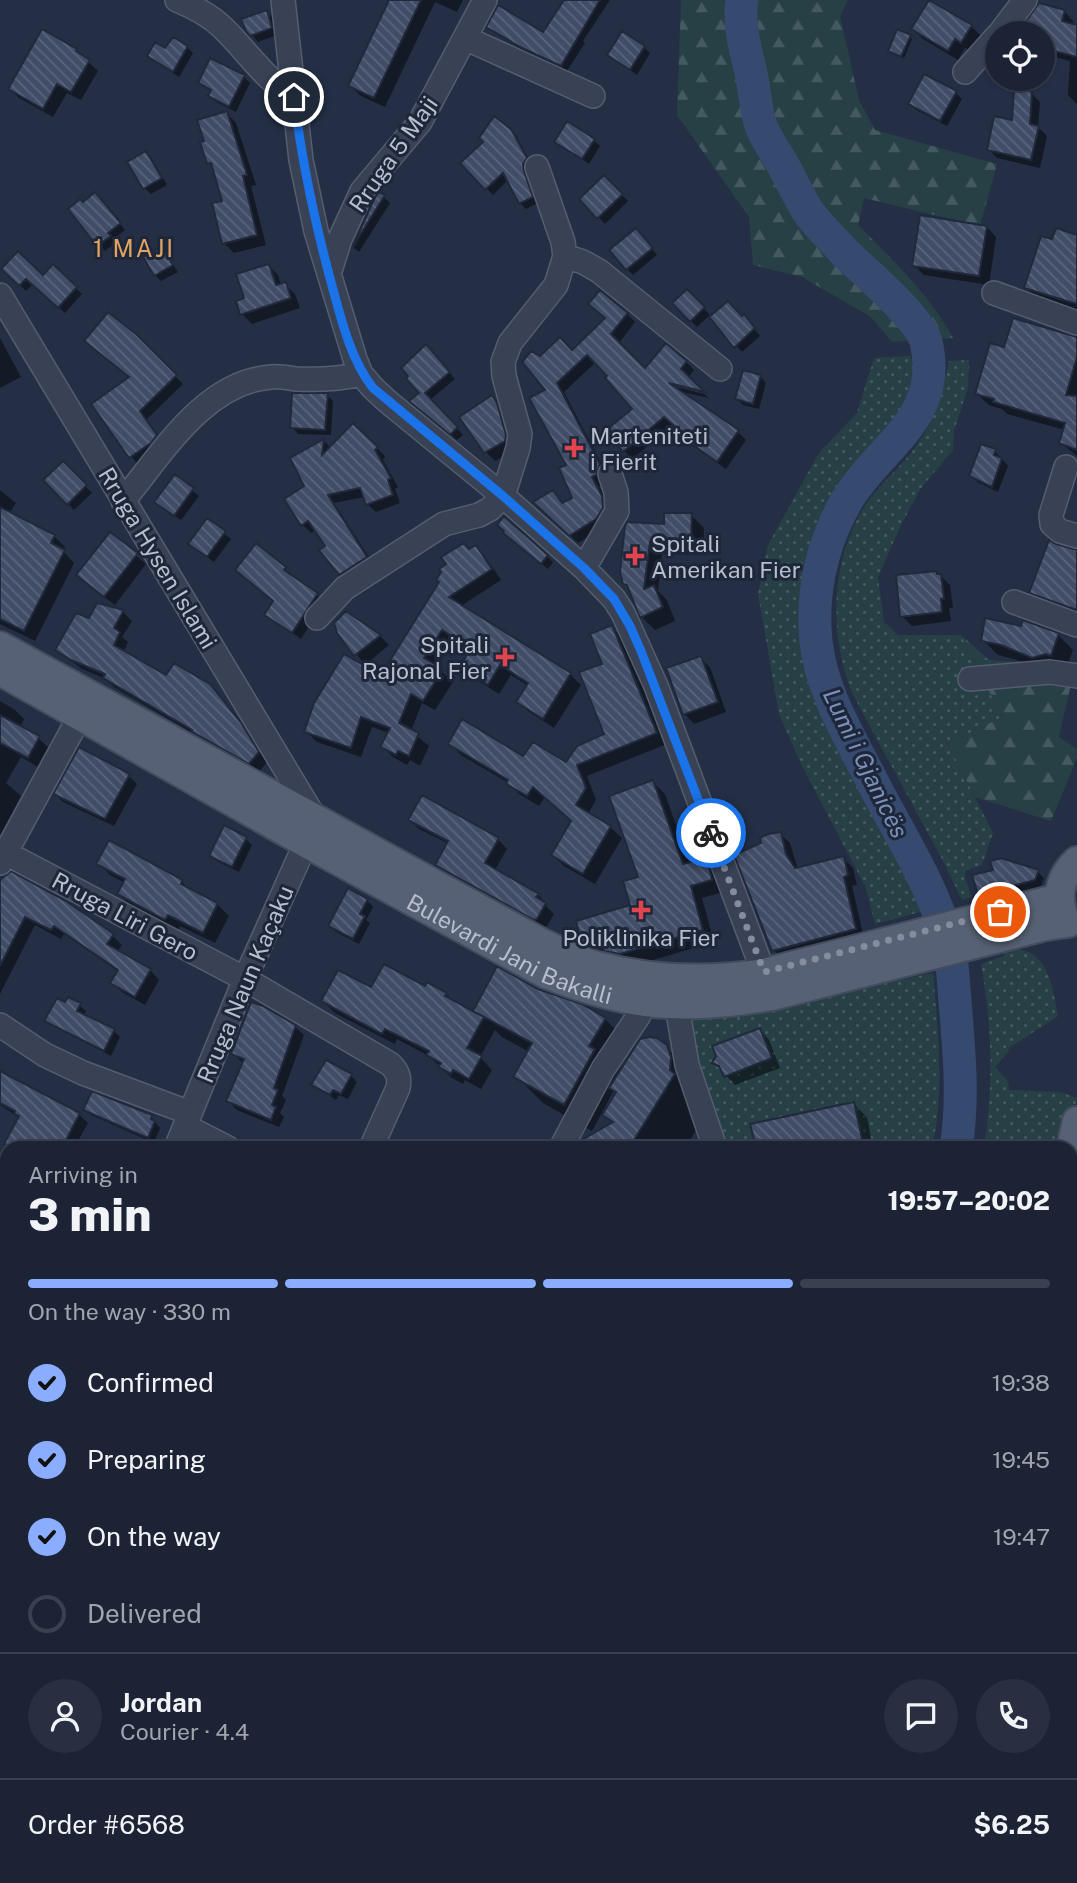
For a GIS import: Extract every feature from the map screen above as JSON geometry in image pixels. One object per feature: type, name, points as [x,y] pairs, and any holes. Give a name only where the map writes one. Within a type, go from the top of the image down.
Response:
[{"type":"main road","name":"Bulevardi Jani Bakalli","points":[[0,646],[546,974],[585,990],[645,1003],[677,1006],[715,1004],[768,984],[977,931],[1071,924]]},
{"type":"main road","name":"Bulevardi Jani Bakalli","points":[[0,671],[80,716],[311,831],[542,943],[597,966],[697,979],[737,977],[768,984]]},
{"type":"main road","points":[[1071,924],[1063,878],[1077,861]]},
{"type":"main road","points":[[1073,1141],[1077,1121]]},
{"type":"street","points":[[177,0],[200,10],[223,27],[280,89],[294,97]]},
{"type":"street","points":[[283,0],[301,160],[328,274],[361,374],[387,401],[503,496],[584,568],[619,606],[641,651],[768,984]]},
{"type":"street","name":"Rruga 5 Maji","points":[[328,274],[340,239],[362,191],[420,122],[485,0]]},
{"type":"street","points":[[1009,21],[1025,0]]},
{"type":"street","points":[[465,38],[593,96]]},
{"type":"street","points":[[965,72],[985,50]]},
{"type":"street","points":[[317,618],[345,589],[444,524],[480,515],[503,496],[520,434],[504,376],[505,353],[556,285],[565,256],[563,242],[537,167]]},
{"type":"street","points":[[565,256],[599,271],[720,369]]},
{"type":"street","points":[[995,293],[1077,323]]},
{"type":"street","name":"Rruga Hysen Islami","points":[[0,295],[123,501],[311,831]]},
{"type":"street","points":[[123,501],[187,423],[226,390],[245,382],[271,377],[326,379],[361,374]]},
{"type":"street","points":[[1066,467],[1051,515],[1052,524],[1059,531],[1077,536]]},
{"type":"street","points":[[584,568],[617,510],[616,492],[610,474]]},
{"type":"street","points":[[1014,602],[1077,625]]},
{"type":"street","points":[[970,679],[1050,671],[1077,676]]},
{"type":"street","points":[[2,855],[80,716]]},
{"type":"street","name":"Rruga Naun Kaçaku","points":[[179,1141],[311,831]]},
{"type":"street","name":"Rruga Liri Gero","points":[[2,855],[246,979],[390,1064],[397,1070],[398,1088],[374,1141]]},
{"type":"street","points":[[565,1141],[603,1069],[645,1003]]},
{"type":"street","points":[[677,1006],[687,1065],[713,1141]]},
{"type":"street","points":[[0,1026],[46,1055],[187,1120],[218,1141]]},
{"type":"green space","points":[[681,0],[848,0],[840,16],[859,100],[875,130],[997,164],[980,226],[864,198],[858,225],[922,292],[953,338],[892,342],[871,317],[802,277],[753,265],[749,217],[677,115]]},
{"type":"green space","points":[[911,356],[915,377],[912,389],[898,415],[850,474],[828,509],[812,548],[803,589],[804,647],[817,697],[907,866],[924,911],[875,924],[866,888],[801,764],[779,714],[758,594],[768,545],[819,453],[857,413],[874,358]]},
{"type":"green space","points":[[969,360],[968,387],[954,431],[953,450],[921,488],[878,577],[884,622],[898,635],[961,635],[1002,717],[948,744],[993,833],[982,865],[965,871],[972,897],[962,900],[853,695],[839,647],[837,596],[846,546],[855,523],[868,501],[924,435],[938,404],[949,361]]},
{"type":"green space","points":[[961,635],[989,660],[1062,665],[1071,684],[1059,737],[1077,749],[1077,758],[1051,821],[975,797],[948,744],[1002,717]]},
{"type":"green space","points":[[1003,950],[1026,951],[1041,962],[1050,979],[1058,1016],[1009,1048],[995,1067],[1008,1081],[1009,1090],[1060,1092],[1077,1098],[1068,1141],[985,1141],[990,1056],[988,1010],[981,964],[1004,956]]},
{"type":"green space","points":[[933,973],[939,1083],[933,1141],[721,1141],[683,1011],[879,976],[901,980]]},
{"type":"building","points":[[389,0],[421,0],[374,98],[348,86]]},
{"type":"building","points":[[564,0],[600,0],[561,66],[486,27],[498,5],[543,32]]},
{"type":"building","points":[[929,0],[972,25],[961,43],[955,39],[948,51],[911,29]]},
{"type":"building","points":[[1039,3],[1065,10],[1062,21],[1077,25],[1077,57],[1055,51],[1055,21],[1026,21]]},
{"type":"building","points":[[267,10],[272,28],[250,36],[241,19]]},
{"type":"building","points":[[42,29],[77,49],[76,51],[90,60],[71,92],[57,84],[43,109],[8,89]]},
{"type":"building","points":[[897,29],[911,35],[901,57],[888,51]]},
{"type":"building","points":[[622,31],[645,46],[630,70],[607,55]]},
{"type":"building","points":[[173,37],[188,46],[173,72],[147,56],[155,42],[165,48]]},
{"type":"building","points":[[210,58],[245,75],[229,107],[208,96],[211,90],[198,83]]},
{"type":"building","points":[[924,74],[957,91],[940,121],[908,104]]},
{"type":"building","points":[[1014,91],[1032,91],[1030,124],[1039,126],[1031,160],[987,150],[994,116],[1012,120]]},
{"type":"building","points":[[227,111],[247,175],[243,176],[257,235],[222,244],[212,203],[222,201],[211,163],[207,164],[200,142],[204,141],[197,120]]},
{"type":"building","points":[[494,116],[511,129],[527,158],[523,164],[524,171],[533,197],[519,204],[503,173],[485,190],[460,163],[483,142],[479,138]]},
{"type":"building","points":[[567,121],[595,139],[582,159],[554,142]]},
{"type":"building","points":[[146,151],[162,178],[143,189],[127,162]]},
{"type":"building","points":[[604,175],[623,194],[597,219],[579,199]]},
{"type":"building","points":[[95,192],[121,223],[108,233],[111,236],[97,246],[68,209]]},
{"type":"building","points":[[379,192],[385,195],[352,248],[374,199]]},
{"type":"building","points":[[920,215],[987,226],[979,276],[912,266]]},
{"type":"building","points":[[636,228],[653,248],[626,270],[609,250]]},
{"type":"building","points":[[1056,228],[1077,235],[1077,304],[1024,288],[1041,236],[1052,239]]},
{"type":"building","points":[[163,246],[173,265],[154,276],[143,257]]},
{"type":"building","points":[[18,251],[43,275],[53,264],[77,287],[58,308],[26,279],[19,286],[1,269]]},
{"type":"building","points":[[269,264],[276,285],[286,282],[291,298],[240,315],[236,301],[244,298],[236,274]]},
{"type":"building","points":[[687,289],[705,307],[690,322],[672,303]]},
{"type":"building","points":[[600,290],[628,313],[611,334],[645,368],[666,343],[687,361],[681,369],[705,392],[669,383],[739,430],[717,462],[689,442],[690,440],[664,417],[623,452],[605,431],[632,409],[587,355],[557,383],[600,464],[596,475],[592,477],[602,496],[603,508],[596,519],[569,536],[533,502],[553,490],[562,503],[572,498],[559,468],[566,465],[529,398],[545,390],[522,362],[531,351],[540,356],[560,337],[572,350],[605,318],[588,304]]},
{"type":"building","points":[[728,301],[742,316],[744,314],[755,328],[734,348],[709,317]]},
{"type":"building","points":[[108,312],[136,334],[177,375],[140,411],[157,435],[151,443],[129,458],[91,404],[129,377],[84,341]]},
{"type":"building","points":[[1013,318],[1077,337],[1077,357],[1066,395],[1077,396],[1077,450],[1059,443],[1065,423],[975,394],[990,343],[1004,347]]},
{"type":"building","points":[[426,344],[450,372],[425,393],[458,427],[450,435],[409,401],[419,393],[406,379],[408,376],[401,368]]},
{"type":"building","points":[[743,370],[761,375],[753,404],[735,399]]},
{"type":"building","points":[[292,393],[328,393],[325,430],[290,428]]},
{"type":"building","points":[[492,395],[506,435],[505,441],[484,453],[459,417]]},
{"type":"building","points":[[353,423],[378,447],[375,450],[391,478],[388,480],[393,495],[366,505],[360,488],[328,495],[367,557],[339,575],[319,550],[325,546],[308,521],[301,526],[284,499],[304,486],[290,458],[324,439],[322,455]]},
{"type":"building","points":[[981,444],[996,449],[994,455],[1002,458],[992,487],[969,476]]},
{"type":"building","points":[[63,461],[87,485],[67,505],[43,480]]},
{"type":"building","points":[[175,474],[194,488],[174,516],[154,502]]},
{"type":"building","points":[[0,507],[55,535],[51,543],[65,550],[24,631],[0,619]]},
{"type":"building","points":[[664,513],[692,513],[691,543],[650,542],[644,589],[654,585],[663,607],[640,618],[620,572],[625,526],[627,522],[664,524]]},
{"type":"building","points":[[504,516],[548,555],[541,564],[503,533],[497,525]]},
{"type":"building","points":[[207,518],[226,531],[207,557],[188,544]]},
{"type":"building","points":[[110,532],[138,553],[104,597],[76,575]]},
{"type":"building","points":[[1049,540],[1077,550],[1077,610],[1029,593]]},
{"type":"building","points":[[256,543],[286,567],[284,570],[318,593],[292,633],[264,615],[273,601],[235,570]]},
{"type":"building","points":[[464,543],[469,549],[476,545],[492,569],[449,597],[571,673],[543,719],[516,702],[528,683],[500,665],[488,685],[459,667],[471,648],[442,630],[424,658],[443,669],[423,701],[411,694],[399,723],[419,733],[409,756],[398,751],[396,755],[380,747],[390,728],[361,717],[351,748],[304,732],[314,703],[344,654],[381,675],[439,582],[436,580],[441,572],[439,569],[446,564],[441,557]]},
{"type":"building","points":[[937,571],[937,574],[941,574],[944,599],[941,599],[942,612],[900,617],[896,575]]},
{"type":"building","points":[[97,603],[124,610],[114,628],[120,632],[114,645],[166,675],[174,663],[210,684],[242,724],[259,752],[249,764],[103,678],[105,674],[55,650],[76,613],[89,618]]},
{"type":"building","points":[[346,611],[381,635],[354,656],[337,633],[334,623]]},
{"type":"building","points":[[985,618],[1021,626],[1023,620],[1059,633],[1051,656],[1046,654],[1032,658],[1001,645],[981,641]]},
{"type":"building","points":[[612,625],[657,733],[577,765],[586,788],[576,805],[611,826],[583,874],[551,855],[571,821],[533,787],[527,796],[506,784],[508,780],[448,744],[462,719],[523,756],[533,742],[566,762],[577,746],[604,734],[579,672],[602,664],[590,634]]},
{"type":"building","points":[[701,656],[718,702],[683,715],[666,668]]},
{"type":"building","points":[[0,715],[40,736],[28,758],[0,743]]},
{"type":"building","points":[[79,747],[130,774],[105,819],[53,794]]},
{"type":"building","points":[[653,780],[683,864],[706,858],[709,866],[712,880],[691,886],[703,930],[620,954],[604,951],[601,940],[586,945],[582,943],[576,921],[630,905],[623,881],[638,877],[609,796]]},
{"type":"building","points":[[422,795],[499,838],[485,863],[539,894],[536,897],[546,903],[537,919],[534,920],[435,865],[448,841],[408,820]]},
{"type":"building","points":[[224,825],[247,837],[232,867],[209,856]]},
{"type":"building","points":[[781,832],[786,854],[795,868],[844,856],[848,875],[844,877],[856,929],[772,951],[734,855],[761,843],[760,838],[768,834]]},
{"type":"building","points":[[109,840],[183,880],[181,884],[218,903],[203,933],[168,915],[165,920],[117,894],[125,879],[96,864]]},
{"type":"building","points":[[1001,858],[1039,870],[1035,880],[978,895],[972,875],[993,870],[990,861]]},
{"type":"building","points":[[11,871],[66,901],[114,934],[107,944],[151,969],[135,997],[110,983],[118,970],[54,926],[51,930],[25,917],[0,966],[0,880]]},
{"type":"building","points":[[348,888],[368,899],[360,914],[365,916],[353,939],[328,926]]},
{"type":"building","points":[[384,964],[425,986],[427,982],[447,993],[445,996],[484,1017],[467,1048],[482,1056],[469,1079],[453,1070],[451,1074],[438,1067],[441,1063],[426,1055],[429,1051],[385,1029],[382,1034],[321,1001],[338,970],[371,987]]},
{"type":"building","points":[[497,966],[538,989],[582,1004],[606,1018],[589,1046],[595,1049],[564,1105],[513,1077],[532,1043],[473,1011]]},
{"type":"building","points":[[68,997],[81,1003],[77,1011],[115,1029],[104,1051],[44,1021],[57,998],[65,1002]]},
{"type":"building","points":[[251,1002],[296,1025],[274,1088],[278,1090],[272,1105],[276,1107],[271,1120],[226,1101],[244,1059],[231,1054]]},
{"type":"building","points":[[760,1028],[772,1058],[724,1077],[719,1066],[712,1063],[716,1056],[712,1046]]},
{"type":"building","points":[[657,1038],[667,1045],[671,1057],[670,1070],[675,1074],[633,1141],[580,1141],[613,1122],[602,1115],[616,1092],[609,1088],[640,1039]]},
{"type":"building","points":[[326,1060],[352,1074],[341,1094],[333,1090],[330,1095],[311,1085]]},
{"type":"building","points":[[0,1071],[80,1113],[66,1141],[6,1141],[19,1116],[0,1103]]},
{"type":"building","points":[[92,1091],[152,1115],[151,1119],[155,1121],[148,1138],[83,1110]]},
{"type":"building","points":[[854,1102],[862,1141],[752,1141],[750,1124]]},
{"type":"waterway","name":"Lumi i Gjanicës","points":[[742,0],[743,35],[759,119],[766,136],[811,216],[845,253],[903,308],[922,332],[926,342],[929,368],[926,391],[918,411],[906,429],[861,481],[838,517],[820,568],[815,622],[819,659],[829,694],[923,877],[947,938],[953,970],[960,1075],[957,1141]]},
{"type":"way so far","points":[[711,833],[764,972],[1000,912]]},
{"type":"place","name":"Marteniteti i Fierit","points":[[574,448]]},
{"type":"place","name":"Spitali Amerikan Fier","points":[[635,556]]},
{"type":"place","name":"Spitali Rajonal Fier","points":[[505,657]]},
{"type":"place","name":"Poliklinika Fier","points":[[641,910]]},
{"type":"district","name":"1 MAJI","points":[[134,248]]},
{"type":"route","points":[[294,97],[301,160],[316,231],[361,374],[406,417],[503,496],[584,568],[614,599],[630,626],[663,704],[711,833]]}]
